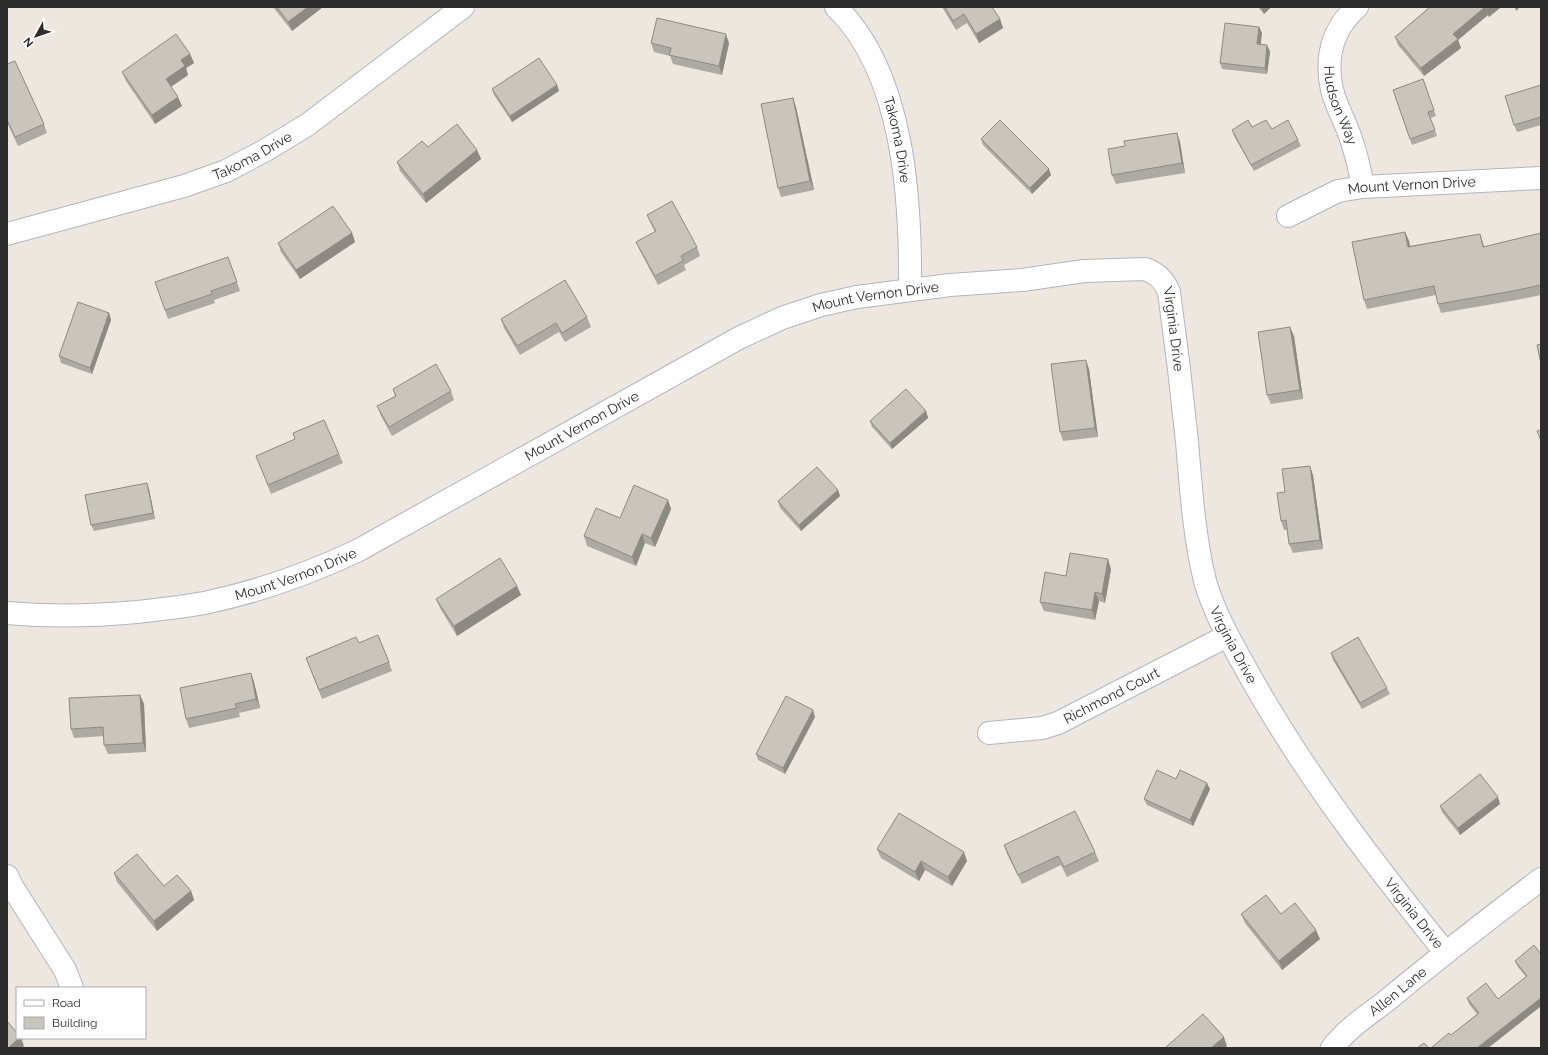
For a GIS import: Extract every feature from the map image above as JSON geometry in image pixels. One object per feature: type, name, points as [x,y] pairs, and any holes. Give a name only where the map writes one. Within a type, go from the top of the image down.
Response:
[{"type":"street","name":"Takoma Drive","points":[[7,234],[184,186],[226,171],[264,151],[307,125],[463,7]]},
{"type":"street","name":"Takoma Drive","points":[[836,7],[859,34],[879,70],[890,100],[898,132],[905,181],[911,249],[910,289]]},
{"type":"street","name":"Hudson Way","points":[[1357,7],[1339,27],[1332,45],[1329,70],[1332,91],[1350,136],[1358,162],[1363,187]]},
{"type":"street","name":"Mount Vernon Drive","points":[[1288,216],[1338,191],[1363,187],[1541,178]]},
{"type":"street","name":"Mount Vernon Drive","points":[[7,613],[40,616],[95,615],[156,610],[208,602],[256,590],[324,566],[357,551],[739,338],[782,318],[821,305],[858,297],[910,289],[1022,280],[1084,271],[1145,269],[1153,271],[1164,281]]},
{"type":"street","name":"Virginia Drive","points":[[1164,281],[1169,292],[1180,371],[1192,502],[1198,547],[1206,582],[1215,609],[1227,636],[1267,706],[1311,774],[1336,811],[1445,952]]},
{"type":"street","name":"Richmond Court","points":[[989,733],[1042,728],[1058,723],[1227,636]]},
{"type":"street","points":[[7,876],[65,970],[72,987]]},
{"type":"street","name":"Allen Lane","points":[[1332,1048],[1356,1022],[1386,1001],[1445,952],[1541,879]]},
{"type":"building","points":[[277,7],[308,7],[288,22]]},
{"type":"building","points":[[945,7],[992,7],[1000,19],[976,34],[964,14],[953,21]]},
{"type":"building","points":[[1430,7],[1485,7],[1453,34],[1458,39],[1421,68],[1395,37]]},
{"type":"building","points":[[657,18],[726,34],[719,66],[669,55],[671,48],[651,43]]},
{"type":"building","points":[[1225,23],[1259,27],[1257,44],[1267,45],[1265,68],[1220,63]]},
{"type":"building","points":[[176,34],[190,54],[181,60],[185,66],[166,79],[178,97],[152,115],[122,72]]},
{"type":"building","points":[[539,58],[557,85],[510,116],[492,89]]},
{"type":"building","points":[[15,61],[44,124],[15,137],[7,120],[7,64]]},
{"type":"building","points":[[1423,79],[1434,110],[1428,112],[1435,130],[1410,139],[1393,90]]},
{"type":"building","points":[[1541,85],[1541,117],[1514,125],[1505,96]]},
{"type":"building","points":[[793,98],[810,181],[778,188],[761,104]]},
{"type":"building","points":[[1000,120],[1049,169],[1030,188],[981,139]]},
{"type":"building","points":[[1248,120],[1252,127],[1266,120],[1272,129],[1288,120],[1298,140],[1251,165],[1232,130]]},
{"type":"building","points":[[457,124],[477,150],[423,194],[397,162],[422,141],[428,147]]},
{"type":"building","points":[[1177,133],[1182,163],[1112,175],[1108,149],[1125,146],[1124,141]]},
{"type":"building","points":[[672,201],[697,247],[681,256],[683,261],[655,276],[636,242],[656,231],[647,215]]},
{"type":"building","points":[[333,206],[352,233],[296,270],[278,243]]},
{"type":"building","points":[[1405,232],[1408,247],[1480,234],[1483,247],[1541,233],[1541,285],[1438,304],[1434,286],[1364,300],[1352,242]]},
{"type":"building","points":[[228,257],[237,282],[211,291],[212,294],[165,310],[155,282]]},
{"type":"building","points":[[565,280],[587,317],[562,333],[556,323],[517,346],[501,319]]},
{"type":"building","points":[[78,302],[109,313],[90,368],[59,356]]},
{"type":"building","points":[[1290,327],[1300,390],[1267,395],[1258,332]]},
{"type":"building","points":[[1541,344],[1541,364],[1537,345]]},
{"type":"building","points":[[1086,360],[1095,428],[1060,432],[1051,364]]},
{"type":"building","points":[[436,364],[451,391],[389,427],[377,406],[396,396],[393,389]]},
{"type":"building","points":[[906,389],[926,411],[890,443],[870,421]]},
{"type":"building","points":[[324,420],[339,454],[268,485],[256,456],[295,439],[293,433]]},
{"type":"building","points":[[1541,430],[1541,441],[1537,431]]},
{"type":"building","points":[[1310,466],[1320,540],[1289,544],[1286,520],[1281,521],[1277,493],[1285,492],[1282,469]]},
{"type":"building","points":[[817,467],[838,490],[799,525],[778,501]]},
{"type":"building","points":[[147,483],[153,513],[91,525],[85,495]]},
{"type":"building","points":[[634,485],[668,500],[651,538],[642,534],[632,557],[584,536],[596,508],[620,518]]},
{"type":"building","points":[[1070,553],[1108,559],[1102,594],[1095,592],[1092,610],[1040,602],[1045,572],[1066,576]]},
{"type":"building","points":[[500,558],[517,586],[454,626],[436,599]]},
{"type":"building","points":[[378,635],[389,662],[319,690],[306,658],[356,637],[359,643]]},
{"type":"building","points":[[1358,637],[1387,688],[1360,703],[1331,653]]},
{"type":"building","points":[[251,673],[256,699],[235,704],[237,708],[186,719],[180,688]]},
{"type":"building","points":[[140,695],[143,743],[104,745],[103,727],[71,729],[69,698]]},
{"type":"building","points":[[786,696],[813,710],[783,768],[756,754]]},
{"type":"building","points":[[1157,770],[1176,779],[1180,770],[1207,783],[1190,820],[1144,799]]},
{"type":"building","points":[[1480,774],[1498,797],[1458,828],[1440,806]]},
{"type":"building","points":[[1075,811],[1095,852],[1064,867],[1058,856],[1018,875],[1004,845]]},
{"type":"building","points":[[899,813],[964,852],[948,877],[921,861],[915,872],[877,849]]},
{"type":"building","points":[[137,854],[164,886],[177,875],[191,891],[154,921],[114,873]]},
{"type":"building","points":[[1266,895],[1281,914],[1295,903],[1316,930],[1279,961],[1241,914]]},
{"type":"building","points":[[1534,945],[1541,954],[1541,998],[1477,1048],[1431,1048],[1449,1033],[1451,1035],[1479,1013],[1467,998],[1486,983],[1498,999],[1527,976],[1515,961]]},
{"type":"building","points":[[1203,1014],[1224,1037],[1211,1048],[1165,1048]]},
{"type":"building","points":[[7,1021],[16,1032],[16,1039],[18,1039],[7,1048]]},
{"type":"building","points":[[1424,1043],[1429,1048],[1417,1048]]}]
